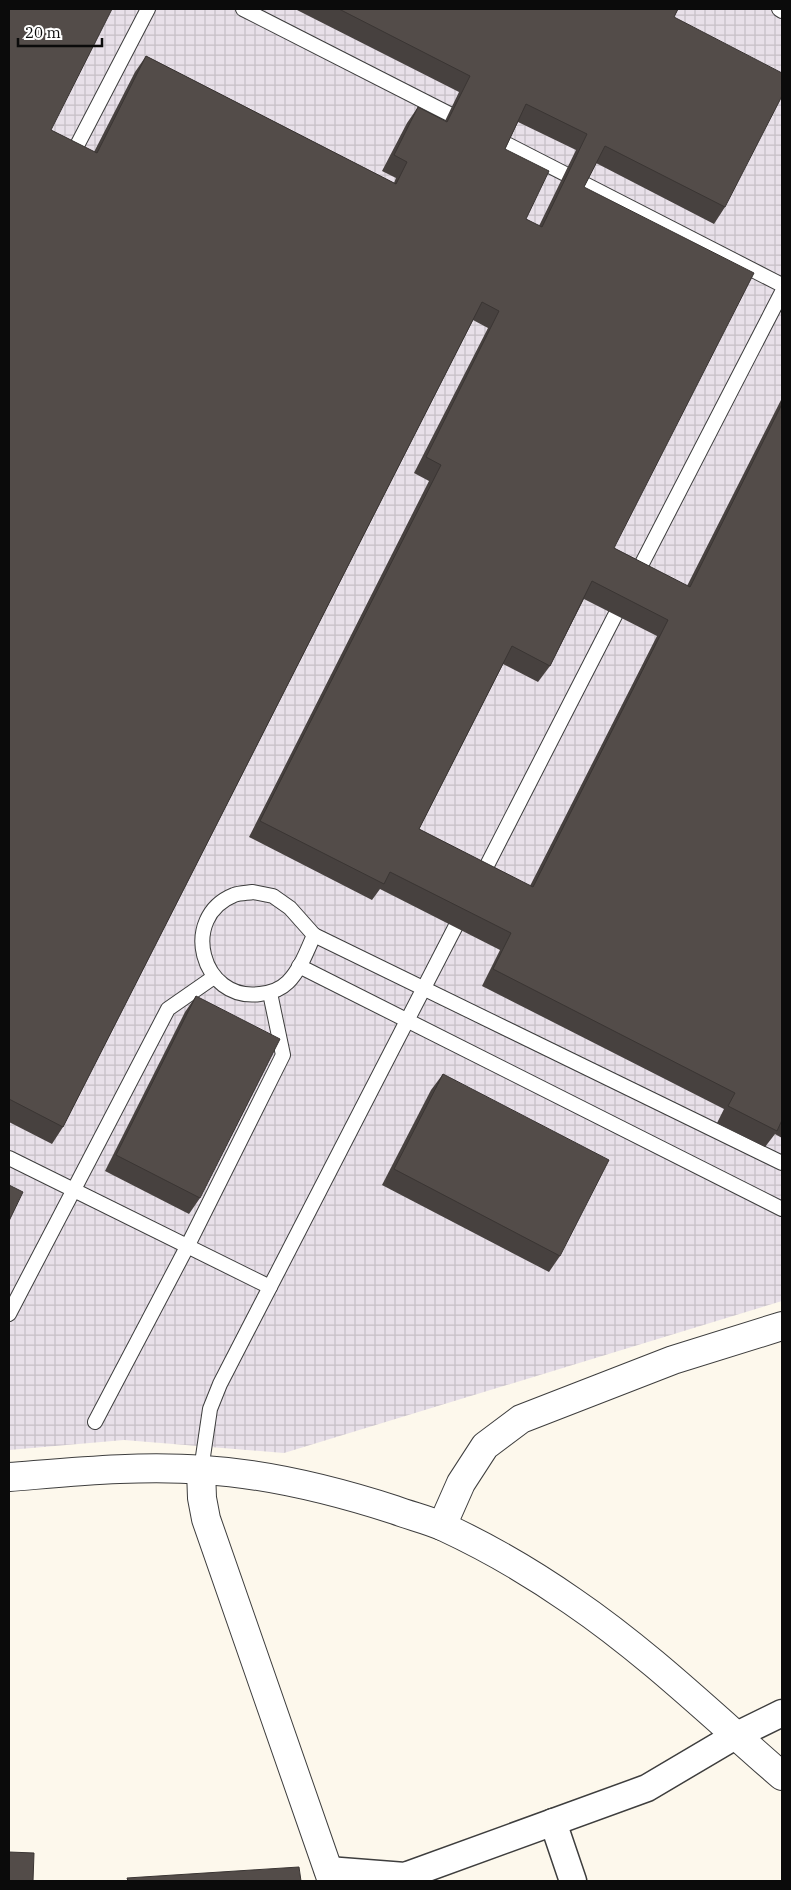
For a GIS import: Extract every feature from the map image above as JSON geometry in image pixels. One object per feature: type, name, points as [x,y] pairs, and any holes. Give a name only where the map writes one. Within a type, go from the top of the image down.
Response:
[{"type":"street","points":[[442,1526],[461,1483],[485,1446],[521,1419],[673,1360],[782,1326]]},
{"type":"street","points":[[9,1477],[124,1470],[202,1470],[236,1473],[299,1484],[360,1499],[442,1526],[511,1562],[573,1601],[629,1644],[782,1776]]},
{"type":"street","points":[[202,1470],[202,1498],[206,1519],[330,1876],[405,1876],[647,1788],[735,1736],[782,1713]]},
{"type":"street","points":[[553,1822],[573,1881]]},
{"type":"lane","points":[[66,169],[148,9]]},
{"type":"lane","points":[[243,9],[782,285]]},
{"type":"lane","points":[[202,1470],[210,1409],[220,1384],[782,292]]},
{"type":"lane","points":[[314,935],[299,966],[287,982],[270,993],[250,996],[230,990],[214,977],[204,961],[201,941],[206,922],[218,906],[234,896],[253,892],[273,896],[290,908],[314,935],[782,1164]]},
{"type":"lane","points":[[299,966],[782,1209]]},
{"type":"lane","points":[[9,1314],[168,1009],[214,977]]},
{"type":"lane","points":[[95,1422],[188,1245],[283,1055],[270,993]]},
{"type":"lane","points":[[9,1158],[270,1287]]},
{"type":"shaded area","points":[[9,9],[782,9],[782,1301],[284,1453],[124,1440],[9,1450]]},
{"type":"building","points":[[9,9],[112,9],[51,130],[97,153],[146,56],[396,184],[407,162],[394,155],[418,107],[447,122],[470,76],[339,9],[678,9],[674,17],[782,73],[782,96],[725,207],[605,146],[584,187],[754,273],[614,548],[690,587],[782,404],[782,1120],[777,1131],[728,1106],[735,1093],[493,969],[511,933],[390,872],[384,884],[260,821],[441,465],[426,457],[499,311],[482,302],[63,1127],[9,1099]],"holes":[[[526,104],[587,134],[542,227],[526,219],[549,171],[505,149]],[[592,581],[668,620],[533,887],[419,829],[512,646],[550,666]]]},
{"type":"building","points":[[196,996],[280,1039],[200,1198],[116,1155]]},
{"type":"building","points":[[443,1074],[609,1160],[560,1256],[394,1169]]},
{"type":"building","points":[[9,1185],[23,1192],[9,1221]]},
{"type":"building","points":[[9,1852],[34,1853],[33,1881],[9,1881]]},
{"type":"building","points":[[299,1867],[301,1881],[128,1881],[127,1878]]}]
